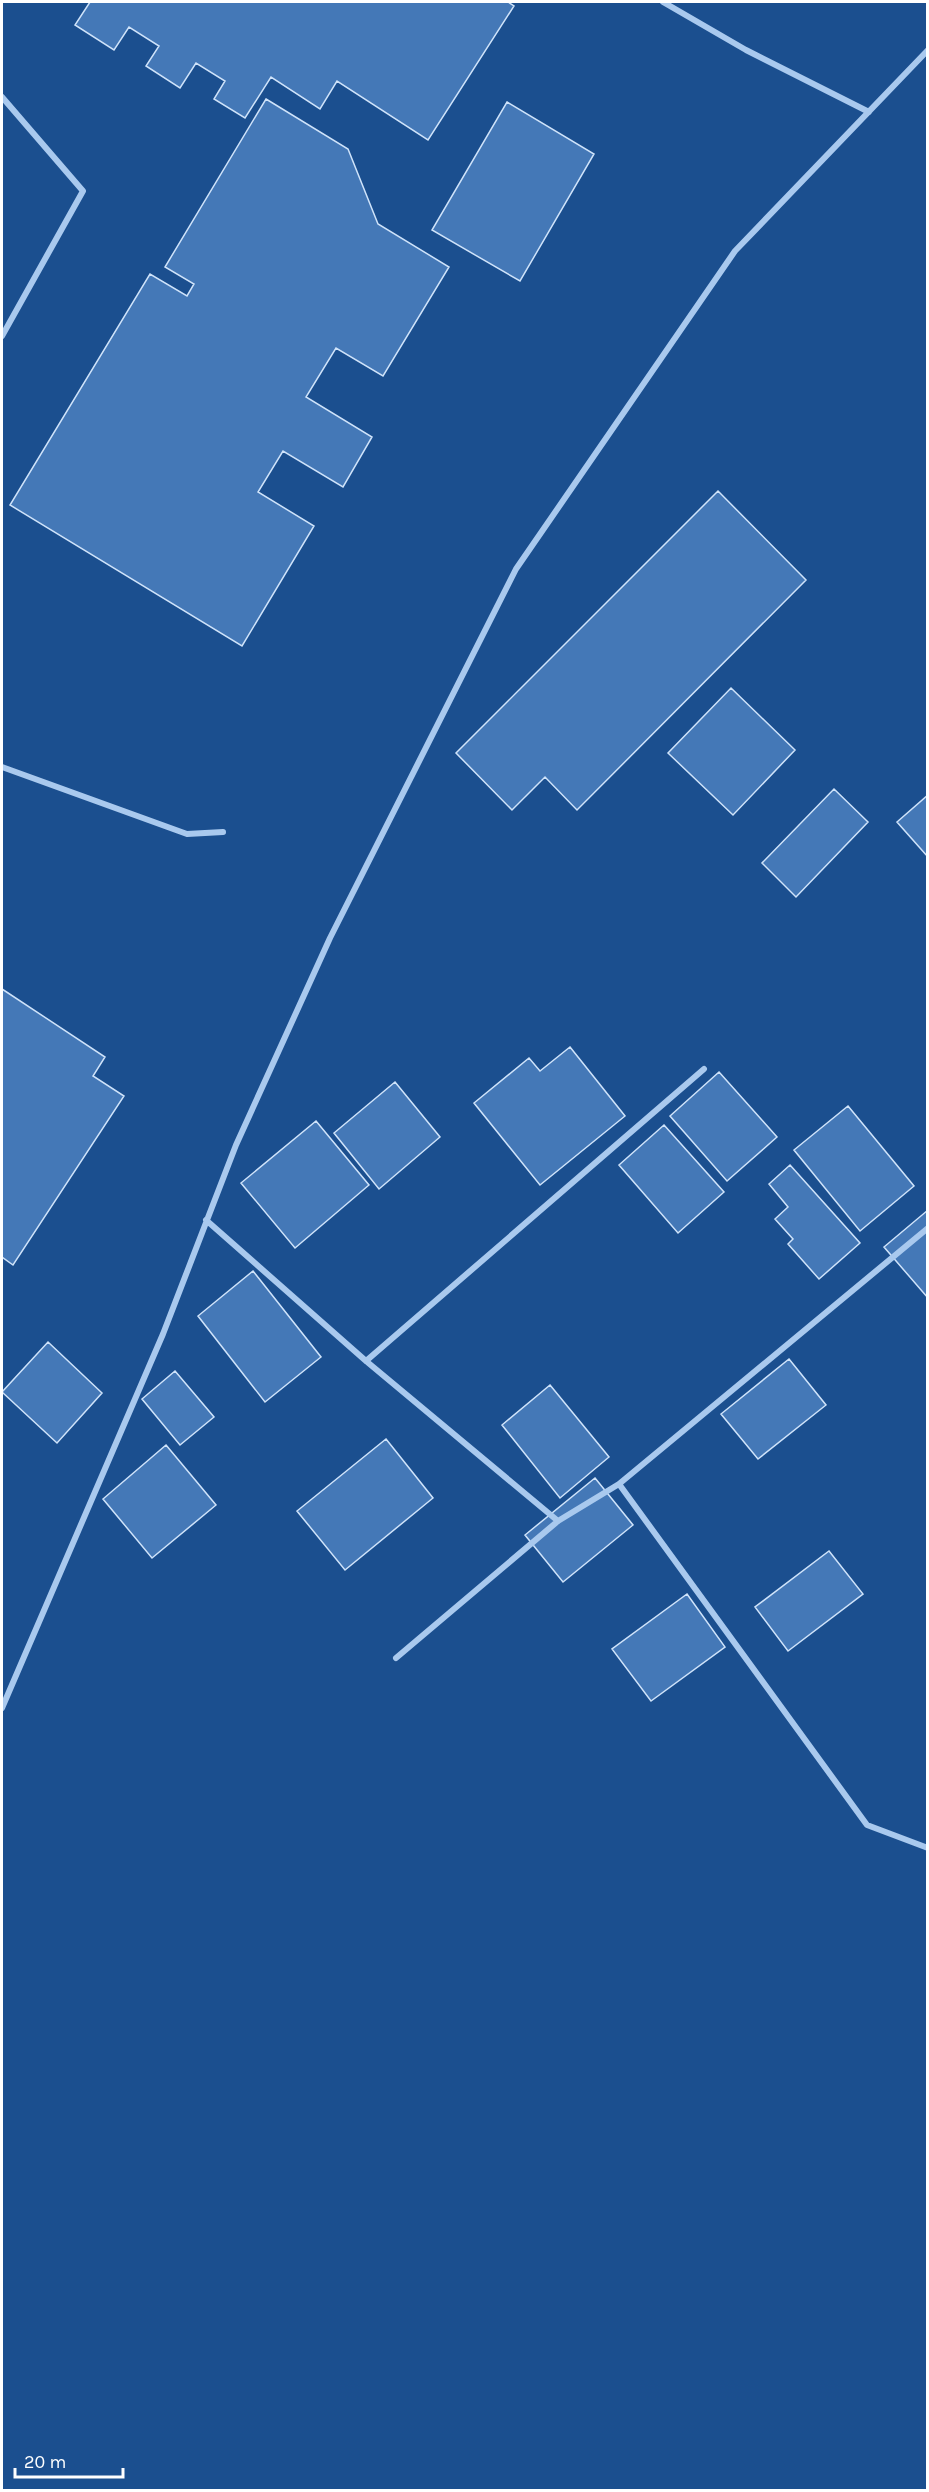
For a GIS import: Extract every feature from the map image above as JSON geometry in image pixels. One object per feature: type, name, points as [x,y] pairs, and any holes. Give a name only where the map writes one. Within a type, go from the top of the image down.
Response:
[{"type":"street","points":[[663,2],[746,50],[868,112]]},
{"type":"street","points":[[2,1708],[163,1334],[236,1145],[330,938],[516,569],[735,251],[927,50]]},
{"type":"street","points":[[2,97],[83,191],[2,336]]},
{"type":"street","points":[[2,767],[187,834],[223,832]]},
{"type":"street","points":[[366,1361],[704,1070]]},
{"type":"street","points":[[206,1220],[366,1361],[558,1521]]},
{"type":"street","points":[[396,1658],[558,1521],[619,1484],[927,1228]]},
{"type":"street","points":[[619,1484],[867,1825],[927,1848]]},
{"type":"building","points":[[90,2],[508,2],[514,6],[428,140],[337,81],[320,109],[271,77],[245,118],[214,99],[225,81],[196,63],[180,88],[146,66],[159,46],[129,27],[114,50],[75,25]]},
{"type":"building","points":[[266,99],[348,149],[378,224],[449,267],[383,376],[336,348],[306,397],[372,437],[343,487],[283,451],[258,492],[314,526],[242,646],[10,505],[150,274],[187,296],[194,284],[165,267]]},
{"type":"building","points":[[507,102],[594,154],[520,281],[432,230]]},
{"type":"building","points":[[718,491],[806,580],[577,810],[545,777],[512,810],[456,753]]},
{"type":"building","points":[[731,688],[795,750],[733,815],[668,753]]},
{"type":"building","points":[[834,789],[868,822],[796,897],[762,863]]},
{"type":"building","points":[[928,795],[928,857],[897,822]]},
{"type":"building","points":[[2,989],[105,1057],[93,1076],[124,1096],[13,1265],[2,1257]]},
{"type":"building","points":[[570,1047],[625,1116],[540,1185],[474,1103],[529,1058],[540,1071]]},
{"type":"building","points":[[719,1072],[777,1137],[727,1181],[670,1116]]},
{"type":"building","points":[[395,1082],[440,1137],[379,1189],[334,1133]]},
{"type":"building","points":[[848,1106],[914,1186],[860,1231],[794,1150]]},
{"type":"building","points":[[316,1121],[369,1185],[295,1248],[241,1183]]},
{"type":"building","points":[[664,1125],[724,1192],[678,1233],[619,1165]]},
{"type":"building","points":[[790,1165],[860,1243],[819,1279],[788,1244],[793,1239],[775,1219],[788,1207],[769,1184]]},
{"type":"building","points":[[928,1210],[928,1298],[884,1247]]},
{"type":"building","points":[[253,1271],[321,1357],[265,1402],[198,1316]]},
{"type":"building","points":[[48,1342],[102,1393],[57,1443],[2,1392]]},
{"type":"building","points":[[789,1359],[826,1405],[758,1459],[721,1414]]},
{"type":"building","points":[[175,1371],[214,1417],[180,1445],[142,1399]]},
{"type":"building","points":[[550,1385],[609,1457],[560,1498],[502,1425]]},
{"type":"building","points":[[386,1439],[433,1498],[345,1570],[297,1511]]},
{"type":"building","points":[[166,1445],[216,1505],[152,1558],[103,1499]]},
{"type":"building","points":[[595,1478],[633,1525],[563,1582],[525,1535]]},
{"type":"building","points":[[829,1551],[863,1594],[788,1651],[755,1607]]},
{"type":"building","points":[[687,1594],[725,1647],[651,1701],[612,1649]]}]
